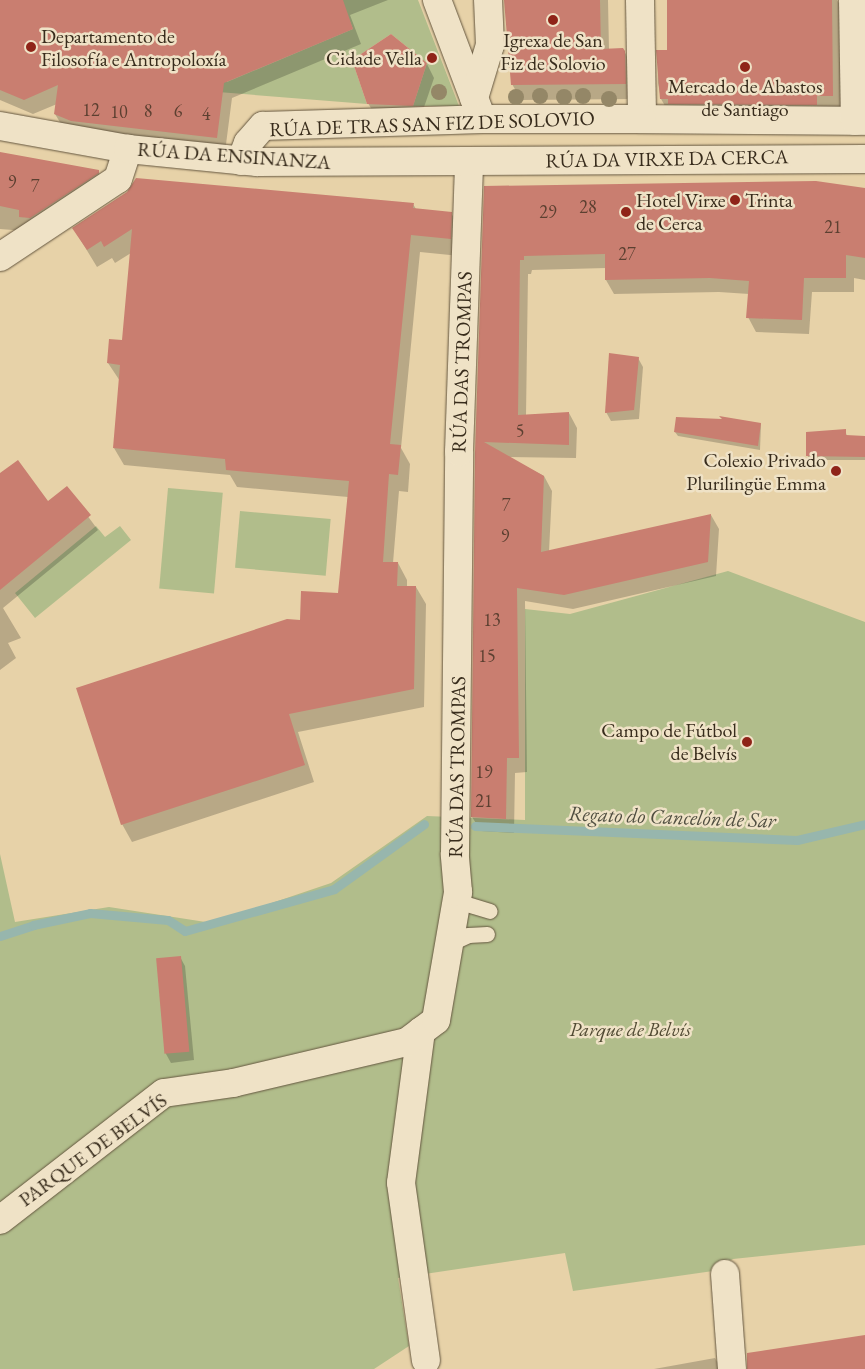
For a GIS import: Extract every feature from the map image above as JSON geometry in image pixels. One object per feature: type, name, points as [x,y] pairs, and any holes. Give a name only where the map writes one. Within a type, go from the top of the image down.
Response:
[{"type":"street","points":[[437,0],[478,109]]},
{"type":"street","points":[[478,109],[490,45],[488,0]]},
{"type":"street","points":[[640,0],[642,119]]},
{"type":"street","points":[[853,0],[860,121]]},
{"type":"street","name":"RÚA DE TRAS SAN FIZ DE SOLOVIO","points":[[242,161],[248,143],[263,126],[478,109],[642,119],[860,121]]},
{"type":"street","name":"RÚA DA ENSINANZA","points":[[0,126],[128,150],[242,161],[470,162]]},
{"type":"street","points":[[0,257],[118,180],[128,150]]},
{"type":"street","name":"RÚA DA VIRXE DA CERCA","points":[[470,162],[865,159]]},
{"type":"street","name":"RÚA DAS TROMPAS","points":[[421,1031],[436,1020],[457,901],[470,162]]},
{"type":"street","points":[[421,1031],[401,1183],[426,1360]]},
{"type":"street","name":"PARQUE DE BELVÍS","points":[[0,1220],[164,1093],[233,1083],[407,1042],[421,1031]]},
{"type":"street","points":[[725,1274],[732,1369]]},
{"type":"lane","points":[[457,901],[489,911]]},
{"type":"lane","points":[[449,944],[468,935],[487,934]]},
{"type":"green space","points":[[341,0],[418,0],[459,106],[413,106],[427,63],[391,34],[352,60],[367,104],[168,88],[223,72],[227,82],[353,29]]},
{"type":"green space","points":[[168,488],[223,493],[214,593],[159,589]]},
{"type":"green space","points":[[240,511],[331,519],[326,576],[235,568]]},
{"type":"green space","points":[[96,526],[105,537],[120,526],[131,540],[35,618],[15,593]]},
{"type":"green space","name":"Parque de Belvís","points":[[728,571],[865,622],[865,1245],[733,1259],[713,1271],[573,1291],[565,1253],[398,1278],[409,1346],[374,1369],[0,1369],[0,854],[15,922],[109,907],[212,923],[331,883],[427,816],[525,820],[525,609],[570,614]]},
{"type":"building","points":[[0,0],[343,0],[353,29],[224,83],[217,138],[71,121],[54,114],[58,85],[24,100],[0,90]]},
{"type":"building","points":[[504,0],[600,0],[601,49],[623,48],[625,51],[626,84],[511,85]]},
{"type":"building","points":[[667,0],[832,0],[833,96],[817,96],[817,105],[668,104],[668,99],[660,99],[656,50],[667,50]]},
{"type":"building","points":[[391,34],[427,63],[413,106],[367,104],[352,60]]},
{"type":"building","points":[[0,152],[99,170],[99,173],[30,218],[19,217],[19,210],[0,206]]},
{"type":"building","points":[[136,178],[414,203],[413,208],[452,212],[451,239],[411,235],[390,444],[401,445],[398,475],[389,474],[383,562],[398,562],[397,586],[416,586],[414,689],[289,714],[305,765],[121,825],[76,688],[287,619],[300,620],[301,591],[338,593],[349,481],[226,470],[225,459],[113,448],[120,365],[107,363],[109,339],[122,340],[132,229],[104,247],[101,241],[87,250],[72,228],[127,192]]},
{"type":"building","points":[[816,181],[865,188],[865,258],[846,255],[846,278],[804,278],[802,320],[746,318],[749,281],[710,278],[605,280],[605,254],[524,256],[524,260],[520,260],[518,415],[569,412],[569,445],[484,442],[544,476],[541,552],[711,514],[708,562],[564,595],[517,588],[519,758],[507,758],[506,819],[471,817],[475,452],[484,186]]},
{"type":"building","points":[[609,353],[639,357],[634,410],[605,413]]},
{"type":"building","points":[[719,416],[761,423],[758,446],[674,432],[676,417],[722,419]]},
{"type":"building","points":[[846,429],[846,435],[865,436],[865,457],[806,456],[806,432]]},
{"type":"building","points":[[18,460],[48,501],[67,486],[91,515],[0,590],[0,473]]},
{"type":"building","points":[[181,956],[189,1052],[164,1054],[156,958]]},
{"type":"building","points":[[865,1335],[865,1369],[747,1369],[747,1353]]},
{"type":"waterway","name":"Regato do Cancelón de Sar","points":[[0,936],[33,925],[90,913],[168,920],[185,931],[334,889],[424,824]]},
{"type":"waterway","name":"Regato do Cancelón de Sar","points":[[475,826],[797,840],[865,824]]},
{"type":"place","name":"Igrexa de San Fiz de Solovio","points":[[553,20]]},
{"type":"place","name":"Departamento de Filosofía e Antropoloxía","points":[[31,47]]},
{"type":"place","name":"Cidade Vella","points":[[432,58]]},
{"type":"place","name":"Mercado de Abastos de Santiago","points":[[745,67]]},
{"type":"place","name":"Trinta","points":[[735,200]]},
{"type":"place","name":"Hotel Virxe de Cerca","points":[[626,212]]},
{"type":"place","name":"Colexio Privado Plurilingüe Emma","points":[[836,471]]},
{"type":"place","name":"Campo de Fútbol de Belvís","points":[[747,742]]}]
